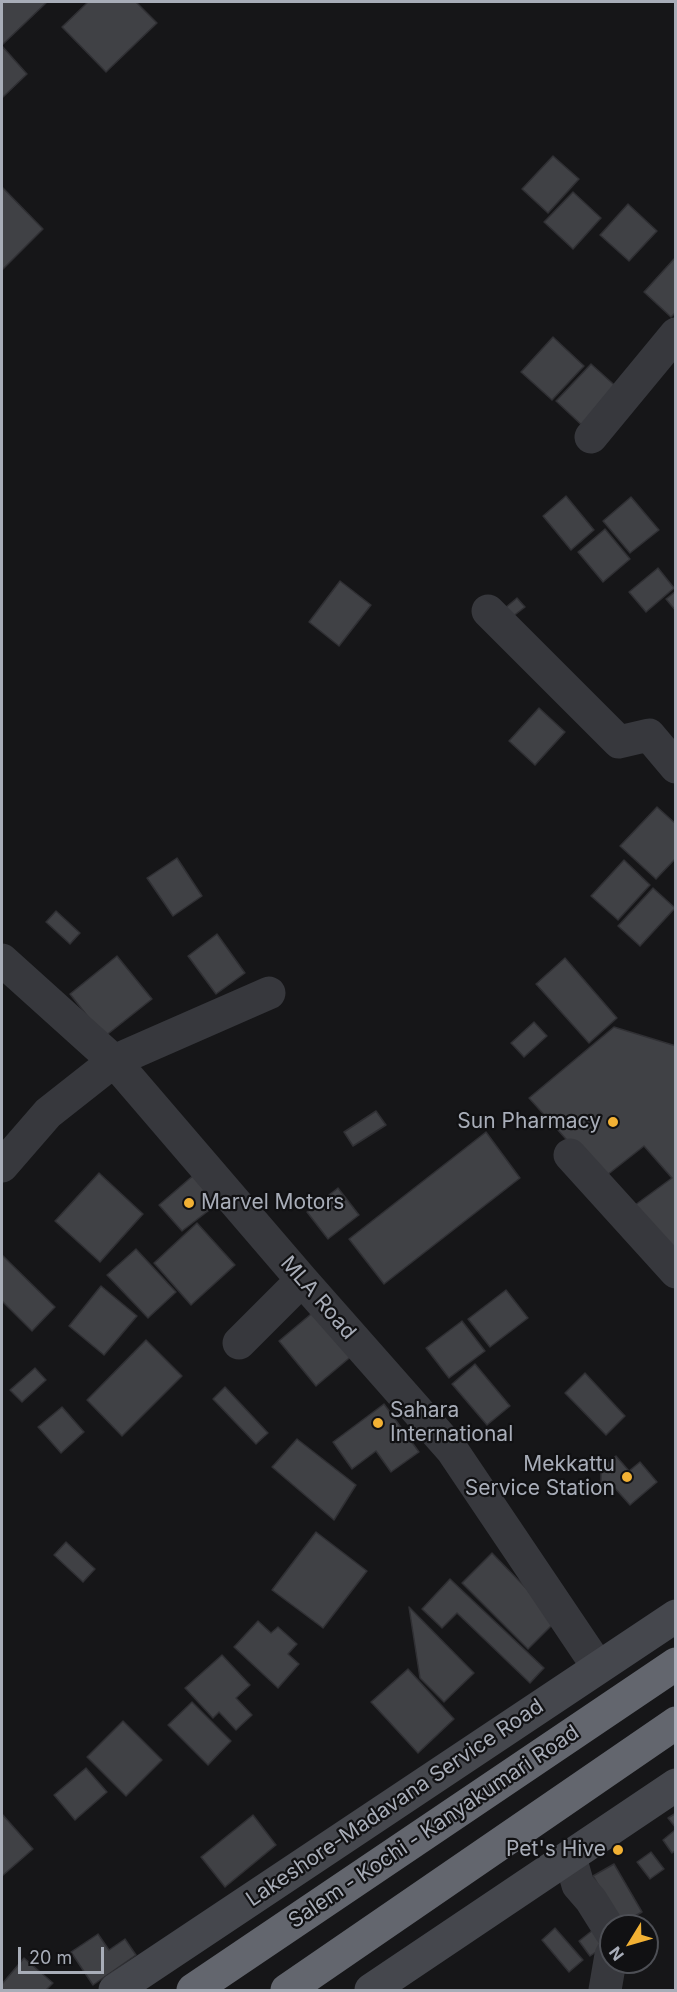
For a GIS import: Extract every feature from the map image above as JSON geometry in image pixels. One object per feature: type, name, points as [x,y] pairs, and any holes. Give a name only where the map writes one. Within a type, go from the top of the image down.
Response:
[{"type":"highway","name":"Salem - Kochi - Kanyakumari Road","points":[[193,1990],[675,1664]]},
{"type":"highway","points":[[287,1990],[675,1723]]},
{"type":"street","points":[[591,437],[675,334]]},
{"type":"street","points":[[488,611],[619,742],[649,735],[675,767]]},
{"type":"street","name":"MLA Road","points":[[2,960],[114,1061],[452,1450],[598,1667]]},
{"type":"street","points":[[2,1166],[48,1113],[114,1061],[269,993]]},
{"type":"street","points":[[570,1155],[675,1272]]},
{"type":"street","points":[[238,1343],[302,1280]]},
{"type":"street","name":"Lakeshore-Madavana Service Road","points":[[115,1990],[675,1616]]},
{"type":"street","points":[[371,1990],[675,1785]]},
{"type":"street","points":[[570,1857],[578,1885],[600,1914]]},
{"type":"street","points":[[605,1990],[608,1974]]},
{"type":"building","points":[[2,2],[47,2],[2,45]]},
{"type":"building","points":[[88,2],[136,2],[157,23],[106,72],[62,27]]},
{"type":"building","points":[[2,46],[27,74],[3,97],[2,96]]},
{"type":"building","points":[[553,156],[579,179],[548,213],[522,189]]},
{"type":"building","points":[[2,187],[43,229],[2,270]]},
{"type":"building","points":[[573,192],[601,218],[573,249],[544,222]]},
{"type":"building","points":[[628,204],[657,231],[629,261],[600,235]]},
{"type":"building","points":[[674,259],[676,261],[676,312],[671,317],[644,292]]},
{"type":"building","points":[[553,337],[584,366],[552,400],[521,372]]},
{"type":"building","points":[[591,364],[621,391],[586,429],[556,401]]},
{"type":"building","points":[[566,496],[594,530],[571,550],[543,516]]},
{"type":"building","points":[[631,497],[659,530],[630,553],[603,521]]},
{"type":"building","points":[[605,529],[630,559],[603,582],[578,552]]},
{"type":"building","points":[[658,568],[674,588],[646,612],[629,592]]},
{"type":"building","points":[[340,581],[371,605],[339,646],[309,622]]},
{"type":"building","points":[[676,591],[676,611],[666,599]]},
{"type":"building","points":[[517,598],[525,607],[512,617],[505,608]]},
{"type":"building","points":[[539,708],[565,732],[535,765],[509,741]]},
{"type":"building","points":[[657,807],[676,824],[676,858],[656,879],[620,846]]},
{"type":"building","points":[[177,858],[202,896],[173,916],[147,878]]},
{"type":"building","points":[[624,860],[650,885],[618,920],[591,896]]},
{"type":"building","points":[[653,888],[675,908],[640,946],[618,926]]},
{"type":"building","points":[[56,911],[80,933],[70,944],[46,922]]},
{"type":"building","points":[[217,934],[245,973],[216,994],[188,956]]},
{"type":"building","points":[[117,956],[152,999],[104,1037],[70,994]]},
{"type":"building","points":[[565,958],[617,1018],[589,1043],[536,984]]},
{"type":"building","points":[[534,1022],[547,1036],[524,1057],[511,1043]]},
{"type":"building","name":"Sun Pharmacy","points":[[614,1027],[676,1046],[676,1256],[631,1208],[672,1178],[644,1146],[602,1179],[529,1098]]},
{"type":"building","points":[[376,1111],[386,1125],[353,1146],[344,1132]]},
{"type":"building","points":[[486,1132],[520,1178],[384,1284],[349,1239]]},
{"type":"building","points":[[99,1173],[143,1214],[100,1262],[55,1221]]},
{"type":"building","name":"Marvel Motors","points":[[195,1174],[221,1201],[182,1231],[159,1205]]},
{"type":"building","points":[[338,1188],[359,1215],[328,1239],[307,1212]]},
{"type":"building","points":[[197,1223],[235,1265],[191,1305],[154,1263]]},
{"type":"building","points":[[136,1249],[176,1292],[148,1318],[107,1275]]},
{"type":"building","points":[[2,1255],[55,1307],[32,1331],[2,1301]]},
{"type":"building","points":[[101,1286],[137,1316],[104,1355],[69,1326]]},
{"type":"building","points":[[506,1290],[528,1318],[490,1347],[468,1319]]},
{"type":"building","points":[[317,1309],[354,1354],[316,1386],[279,1341]]},
{"type":"building","points":[[462,1321],[485,1351],[449,1378],[426,1348]]},
{"type":"building","points":[[146,1340],[182,1376],[122,1436],[87,1400]]},
{"type":"building","points":[[475,1364],[510,1406],[487,1425],[452,1384]]},
{"type":"building","points":[[35,1368],[46,1380],[22,1402],[10,1390]]},
{"type":"building","points":[[585,1373],[625,1416],[606,1435],[565,1393]]},
{"type":"building","points":[[225,1387],[268,1433],[256,1444],[213,1399]]},
{"type":"building","name":"Sahara International","points":[[384,1404],[419,1452],[391,1472],[376,1451],[352,1469],[333,1442]]},
{"type":"building","points":[[62,1407],[84,1432],[61,1453],[38,1427]]},
{"type":"building","points":[[297,1439],[356,1485],[334,1520],[272,1467]]},
{"type":"building","name":"Mekkattu Service Station","points":[[616,1456],[629,1471],[640,1462],[657,1482],[630,1505],[613,1486],[601,1482],[601,1469]]},
{"type":"building","points":[[316,1532],[367,1571],[323,1628],[272,1590]]},
{"type":"building","points":[[66,1542],[95,1569],[83,1582],[54,1555]]},
{"type":"building","points":[[492,1553],[557,1620],[528,1649],[462,1583]]},
{"type":"building","points":[[450,1579],[544,1668],[530,1683],[457,1613],[442,1628],[422,1609]]},
{"type":"building","points":[[409,1607],[474,1673],[444,1702],[420,1678]]},
{"type":"building","points":[[258,1621],[271,1633],[278,1627],[297,1644],[288,1654],[299,1664],[278,1688],[234,1647]]},
{"type":"building","points":[[222,1655],[250,1685],[236,1698],[252,1715],[236,1730],[219,1712],[213,1718],[185,1688]]},
{"type":"building","points":[[408,1669],[454,1719],[418,1753],[371,1702]]},
{"type":"building","points":[[192,1702],[231,1741],[208,1765],[168,1725]]},
{"type":"building","points":[[123,1721],[162,1760],[126,1796],[87,1757]]},
{"type":"building","points":[[86,1768],[107,1792],[75,1820],[54,1795]]},
{"type":"building","points":[[676,1813],[676,1828],[668,1818]]},
{"type":"building","points":[[2,1814],[33,1849],[2,1876]]},
{"type":"building","points":[[253,1815],[276,1845],[225,1887],[201,1857]]},
{"type":"building","points":[[675,1830],[676,1850],[672,1853],[663,1840]]},
{"type":"building","points":[[651,1852],[664,1869],[650,1879],[637,1862]]},
{"type":"building","points":[[614,1864],[642,1912],[615,1914],[593,1876]]},
{"type":"building","points":[[555,1928],[583,1960],[569,1972],[542,1940]]},
{"type":"building","points":[[593,1930],[599,1938],[599,1950],[590,1956],[579,1941]]},
{"type":"building","points":[[98,1934],[109,1950],[125,1939],[136,1955],[93,1985],[71,1952]]},
{"type":"building","points":[[24,1958],[53,1983],[46,1990],[2,1990],[2,1984]]},
{"type":"place","name":"Sun Pharmacy","points":[[613,1122]]},
{"type":"place","name":"Marvel Motors","points":[[189,1203]]},
{"type":"place","name":"Sahara International","points":[[378,1423]]},
{"type":"place","name":"Mekkattu Service Station","points":[[627,1477]]},
{"type":"place","name":"Pet's Hive","points":[[618,1850]]}]
